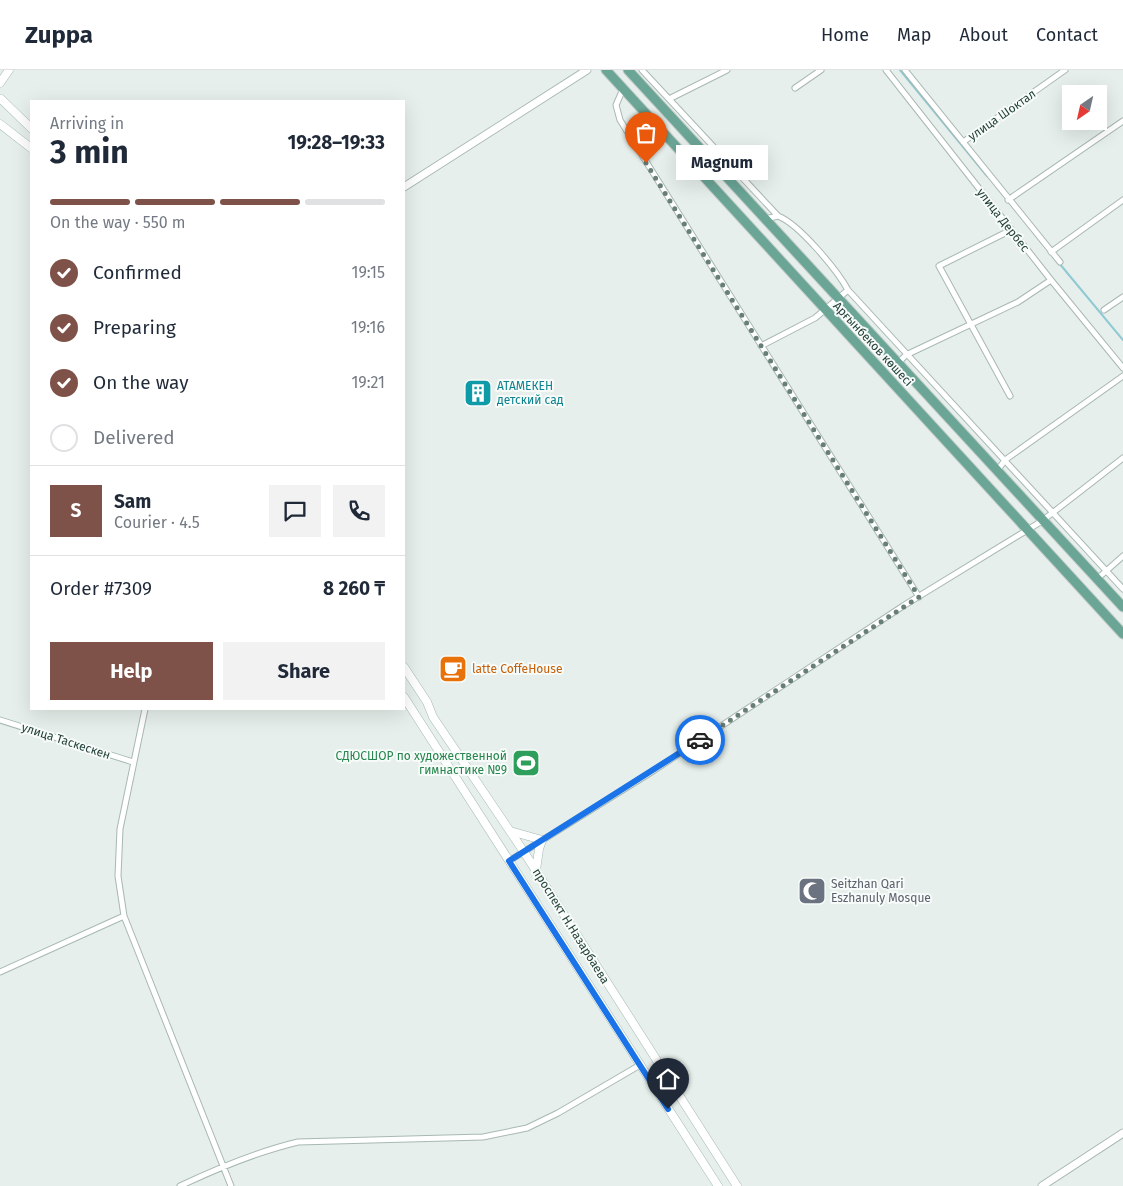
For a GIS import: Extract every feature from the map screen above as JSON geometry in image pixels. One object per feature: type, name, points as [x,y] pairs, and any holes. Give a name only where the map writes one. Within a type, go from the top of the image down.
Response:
[{"type":"main road","points":[[0,83],[9,70]]},
{"type":"main road","name":"Арғынбеков көшесі","points":[[606,70],[1123,634]]},
{"type":"main road","name":"Арғынбеков көшесі","points":[[628,70],[1096,580],[1123,607]]},
{"type":"main road","points":[[0,100],[30,127]]},
{"type":"main road","points":[[0,124],[30,147]]},
{"type":"main road","name":"проспект Н.Назарбаева","points":[[405,669],[427,702],[433,717],[536,870],[737,1186]]},
{"type":"main road","name":"проспект Н.Назарбаева","points":[[405,700],[718,1186]]},
{"type":"main road","points":[[510,831],[542,840],[538,849],[536,870]]},
{"type":"street","points":[[405,185],[587,70]]},
{"type":"street","points":[[642,70],[778,216],[794,226],[837,273],[848,290],[906,356],[1005,460],[1123,589]]},
{"type":"street","points":[[669,99],[727,70]]},
{"type":"street","points":[[795,88],[821,70]]},
{"type":"street","name":"улица Дербес","points":[[886,70],[1011,230],[1123,368]]},
{"type":"street","name":"улица Дербес","points":[[905,70],[1008,200],[1060,262]]},
{"type":"street","name":"улица Шоктал","points":[[963,142],[1065,70]]},
{"type":"street","points":[[623,90],[616,105],[620,120],[919,597]]},
{"type":"street","points":[[1008,200],[1123,121]]},
{"type":"street","points":[[1051,252],[1123,200]]},
{"type":"street","points":[[765,219],[778,216]]},
{"type":"street","points":[[1010,396],[940,266],[1011,230]]},
{"type":"street","points":[[897,364],[906,356],[1018,302],[1051,280]]},
{"type":"street","points":[[761,346],[815,318],[848,290]]},
{"type":"street","points":[[1104,310],[1123,296]]},
{"type":"street","points":[[996,471],[1005,460],[1123,376]]},
{"type":"street","points":[[509,861],[919,597],[1042,521],[1123,458]]},
{"type":"street","points":[[1096,580],[1123,556]]},
{"type":"street","points":[[145,710],[120,829],[118,876],[124,916],[231,1186]]},
{"type":"street","name":"улица Таскескен","points":[[0,720],[133,762]]},
{"type":"street","points":[[0,972],[124,916]]},
{"type":"street","points":[[180,1186],[223,1166],[269,1149],[298,1142],[483,1137],[527,1128],[558,1113],[640,1065]]},
{"type":"street","points":[[1042,1186],[1123,1133]]},
{"type":"waterway","points":[[900,70],[987,176]]},
{"type":"waterway","points":[[1059,263],[1123,340]]},
{"type":"way so far","points":[[646,163],[853,489],[919,597],[700,740]]},
{"type":"place","name":"Magnum","points":[[646,163]]},
{"type":"place","name":"АТАМЕКЕН детский сад","points":[[478,393]]},
{"type":"place","name":"latte CoffeHouse","points":[[453,669]]},
{"type":"place","name":"СДЮСШОР по художественной гимнастике №9","points":[[526,763]]},
{"type":"place","name":"Seitzhan Qari Eszhanuly Mosque","points":[[812,891]]},
{"type":"route","points":[[668,1109],[509,861],[700,740]]}]
